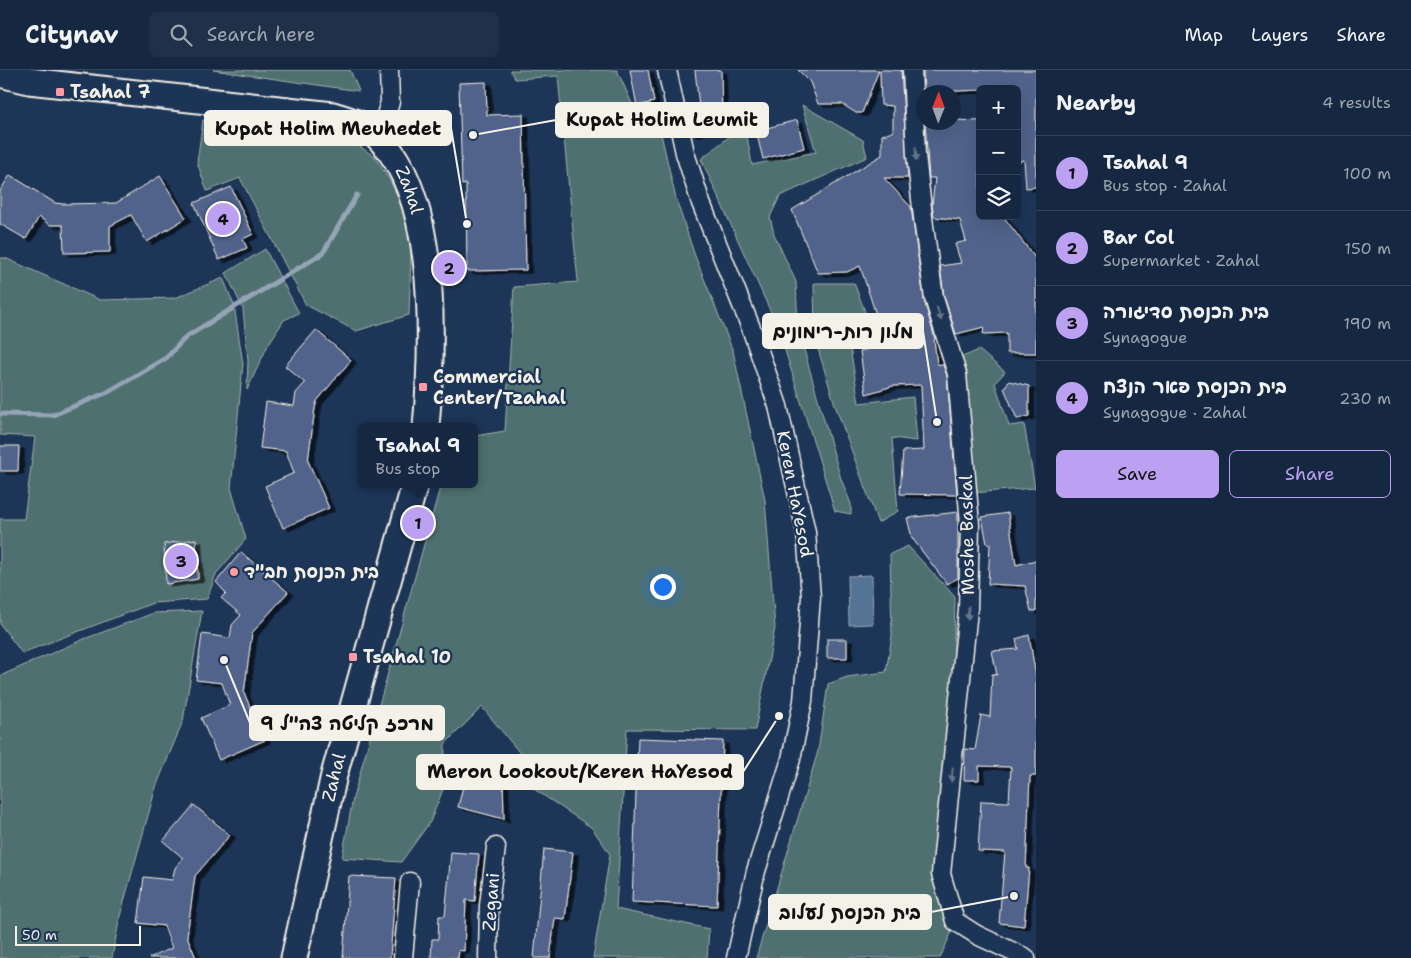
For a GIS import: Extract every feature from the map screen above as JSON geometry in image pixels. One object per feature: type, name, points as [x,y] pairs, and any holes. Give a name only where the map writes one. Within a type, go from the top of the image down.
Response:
[{"type":"street","points":[[379,138],[390,102],[389,70]]},
{"type":"street","name":"Keren HaYesod","points":[[667,70],[685,153],[701,203],[751,328],[778,406],[793,468],[807,541],[811,597],[803,701],[791,759],[756,871],[736,958]]},
{"type":"street","name":"Moshe Baskal","points":[[912,70],[916,155],[924,226],[934,298],[958,374],[970,524],[968,610],[941,874],[955,921],[977,935],[1026,958]]},
{"type":"street","name":"Zahal","points":[[0,74],[29,81],[333,115],[358,123],[379,138],[396,159],[409,187],[418,218],[424,251],[430,313],[430,375],[426,423]]},
{"type":"street","name":"Zahal","points":[[294,958],[334,774],[414,488]]},
{"type":"street","name":"Zegani","points":[[488,958],[489,905],[496,847]]},
{"type":"street","points":[[403,958],[410,882]]},
{"type":"green space","points":[[213,70],[350,70],[359,91]]},
{"type":"green space","points":[[510,70],[617,70],[638,117],[656,112],[676,199],[695,256],[733,351],[765,500],[775,628],[755,730],[627,729],[616,909],[709,929],[707,958],[593,958],[610,854],[592,828],[528,785],[528,763],[482,707],[445,744],[444,787],[430,822],[401,862],[342,858],[353,798],[440,488],[478,488],[478,435],[505,431],[514,287],[578,282],[558,76],[515,79]]},
{"type":"green space","points":[[802,105],[863,140],[867,157],[780,196],[770,217],[774,234],[796,282],[798,329],[841,479],[851,504],[851,514],[835,511],[778,328],[701,159],[730,136],[746,130],[752,165],[816,152]]},
{"type":"green space","points":[[203,120],[304,125],[349,139],[375,157],[392,184],[409,218],[411,255],[409,315],[356,331],[306,305],[240,178],[207,191],[197,162]]},
{"type":"green space","points":[[265,249],[299,313],[284,320],[268,345],[247,390],[248,360],[243,309],[226,273]]},
{"type":"green space","points":[[0,258],[5,258],[100,300],[175,298],[223,278],[234,305],[243,364],[231,488],[246,539],[216,574],[207,599],[153,603],[22,653],[0,624],[0,519],[24,519],[35,437],[0,435]]},
{"type":"green space","points":[[814,283],[854,283],[874,335],[849,341],[859,403],[913,397],[917,441],[892,438],[898,511],[878,523],[835,405],[815,339]]},
{"type":"green space","points":[[979,350],[1005,372],[995,383],[1009,426],[1024,424],[1035,488],[972,493],[960,358]]},
{"type":"green space","points":[[908,546],[955,597],[952,719],[941,866],[953,929],[940,958],[756,958],[818,751],[828,684],[847,677],[886,672],[892,636],[890,554]]},
{"type":"green space","points":[[202,611],[183,721],[156,787],[120,916],[112,958],[0,958],[0,676],[84,639],[154,613]]},
{"type":"water","points":[[872,575],[873,624],[849,625],[848,576]]},
{"type":"building","points":[[630,70],[648,70],[654,102],[637,106]]},
{"type":"building","points":[[695,70],[721,70],[722,124],[692,134],[687,111],[699,107]]},
{"type":"building","points":[[798,70],[879,70],[862,113],[856,113],[842,104],[818,104],[810,82]]},
{"type":"building","points":[[880,70],[901,70],[908,178],[884,178],[911,207],[924,300],[935,339],[937,364],[943,365],[947,376],[957,495],[900,494],[903,451],[924,450],[921,385],[893,386],[866,394],[860,351],[886,345],[860,266],[847,272],[818,273],[792,210],[882,155],[882,135],[893,132],[893,106],[881,105]]},
{"type":"building","points":[[923,70],[1036,70],[1036,187],[1026,188],[1024,160],[1021,161],[1021,85],[976,85],[976,90],[961,91],[961,85],[924,85]]},
{"type":"building","points":[[486,82],[487,115],[523,114],[526,270],[467,271],[466,184],[462,185],[459,83]]},
{"type":"building","points":[[797,120],[804,148],[763,159],[756,131]]},
{"type":"building","points":[[961,120],[976,121],[976,220],[1006,220],[1036,259],[1036,353],[1007,353],[1007,333],[983,334],[984,327],[956,334],[944,296],[940,266],[961,263],[955,244],[966,241],[960,220],[934,217],[932,205],[935,178],[929,178],[926,130],[961,130]]},
{"type":"building","points":[[10,175],[55,203],[63,204],[116,203],[160,176],[186,218],[147,242],[131,215],[110,226],[110,252],[64,253],[63,225],[50,225],[39,217],[26,239],[0,224],[0,191]]},
{"type":"building","points":[[231,187],[253,234],[243,239],[247,248],[219,260],[194,203]]},
{"type":"building","points":[[316,330],[351,360],[317,401],[315,408],[308,461],[329,508],[283,528],[265,486],[294,473],[286,451],[260,448],[266,402],[294,406],[296,393],[305,383],[285,366]]},
{"type":"building","points":[[1009,381],[1029,386],[1029,416],[1017,419],[1004,388]]},
{"type":"building","points":[[0,446],[19,446],[18,471],[0,471]]},
{"type":"building","points":[[958,512],[958,578],[947,584],[912,538],[907,518]]},
{"type":"building","points":[[1008,513],[1016,565],[1036,560],[1036,611],[1031,611],[1025,586],[988,584],[990,544],[987,544],[982,517]]},
{"type":"building","points":[[196,539],[198,579],[166,584],[164,544]]},
{"type":"building","points":[[241,552],[288,592],[252,633],[244,693],[265,740],[219,760],[201,718],[230,705],[222,683],[196,680],[202,634],[230,638],[232,625],[241,615],[221,598],[226,593],[216,582]]},
{"type":"building","points":[[1029,635],[1036,677],[1036,776],[1030,776],[1026,868],[1029,868],[1024,926],[999,923],[1005,852],[978,851],[981,801],[1009,802],[1011,767],[979,766],[979,780],[964,780],[965,749],[975,750],[981,715],[990,717],[992,674],[997,675],[992,651],[1018,649],[1016,639]]},
{"type":"building","points":[[827,639],[847,639],[847,658],[827,658]]},
{"type":"building","points":[[638,738],[723,741],[717,906],[632,902]]},
{"type":"building","points":[[468,766],[503,775],[504,819],[458,807]]},
{"type":"building","points":[[194,805],[230,835],[195,876],[187,936],[196,958],[149,958],[172,948],[164,926],[138,923],[144,877],[172,880],[175,868],[183,858],[163,841]]},
{"type":"building","points":[[544,849],[573,852],[565,919],[555,918],[550,958],[534,958]]},
{"type":"building","points":[[451,852],[479,854],[475,901],[466,900],[464,951],[459,950],[458,958],[431,958],[432,939],[438,939],[439,916],[445,916]]},
{"type":"building","points":[[349,876],[396,878],[390,958],[343,958]]},
{"type":"waterway","points":[[0,414],[53,415],[108,392],[166,358],[186,337],[323,253],[357,195]]},
{"type":"place","name":"Tsahal 7","points":[[60,92]]},
{"type":"place","name":"Kupat Holim Leumit","points":[[473,135]]},
{"type":"place","name":"בית הכנסת פאר הנצח","points":[[223,219]]},
{"type":"place","name":"Kupat Holim Meuhedet","points":[[467,224]]},
{"type":"place","name":"Bar Col","points":[[449,268]]},
{"type":"place","name":"Commercial Center/Tzahal","points":[[423,387]]},
{"type":"place","name":"מלון רות-רימונים","points":[[937,422]]},
{"type":"place","name":"Tsahal 9","points":[[418,523]]},
{"type":"place","name":"בית הכנסת סדיגורה","points":[[181,561]]},
{"type":"place","name":"בית הכנסת חב\"ד","points":[[234,572]]},
{"type":"place","name":"Tsahal 10","points":[[353,657]]},
{"type":"place","name":"מרכז קליטה צה\"ל 9","points":[[224,660]]},
{"type":"place","name":"Meron Lookout/Keren HaYesod","points":[[779,716]]},
{"type":"place","name":"בית הכנסת לעלוב","points":[[1014,896]]}]
